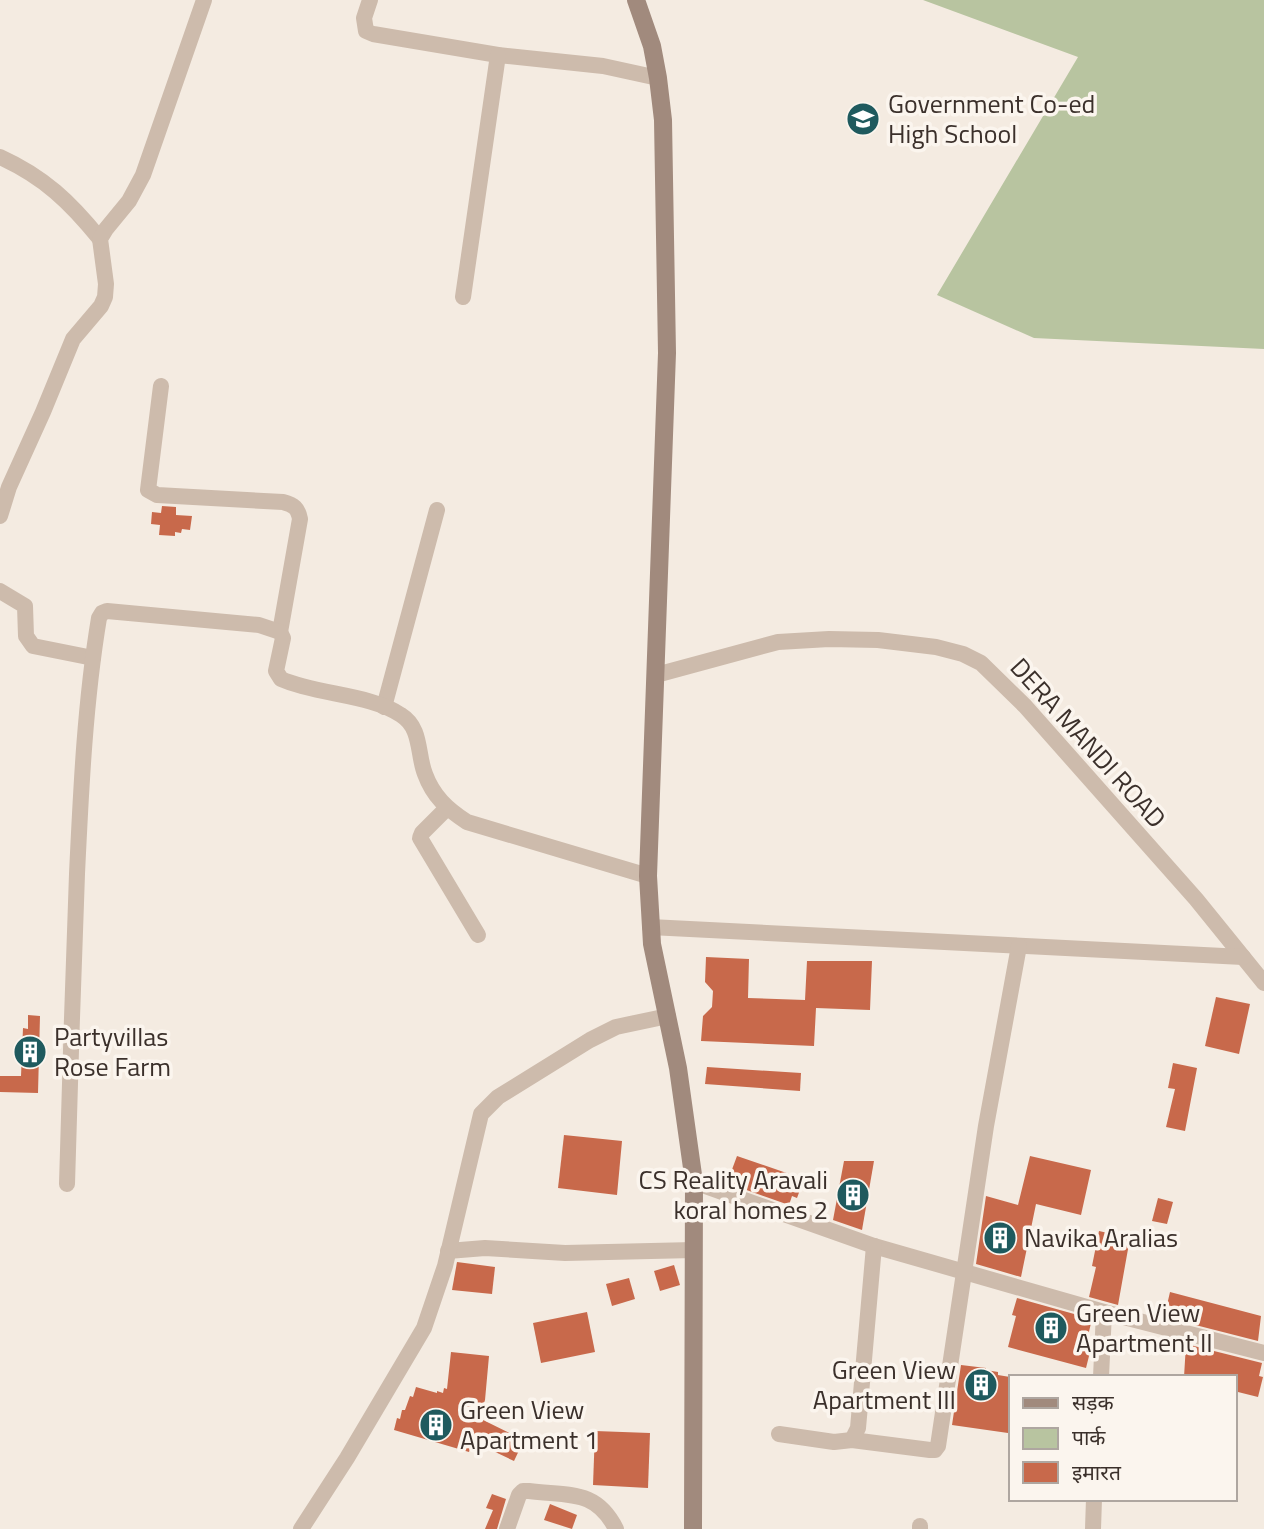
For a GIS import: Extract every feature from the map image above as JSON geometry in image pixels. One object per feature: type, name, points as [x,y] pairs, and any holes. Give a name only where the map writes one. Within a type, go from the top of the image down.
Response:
[{"type":"street","points":[[100,239],[129,201],[143,175],[204,0]]},
{"type":"street","points":[[370,0],[364,18],[366,31],[498,55],[603,66],[658,78]]},
{"type":"street","points":[[636,0],[652,46],[663,120],[667,353],[648,876],[650,927],[678,1068],[694,1182],[693,1529]]},
{"type":"street","points":[[463,297],[498,55]]},
{"type":"street","points":[[0,157],[28,170],[66,198],[100,239],[106,284],[101,306],[73,339],[9,487],[0,516]]},
{"type":"street","points":[[161,386],[148,490],[157,495],[283,502],[293,504],[298,511],[300,519],[280,632],[283,638],[276,671],[281,679],[384,707],[403,715],[418,737],[424,772],[435,795],[447,808],[467,822],[648,876]]},
{"type":"street","points":[[384,707],[437,510]]},
{"type":"street","points":[[0,591],[25,607],[26,636],[33,646],[93,659]]},
{"type":"street","points":[[67,1184],[80,803],[99,618],[107,611],[259,625],[280,632]]},
{"type":"street","name":"DERA MANDI ROAD","points":[[656,676],[778,642],[830,639],[878,640],[936,647],[962,654],[981,663],[1025,706],[1196,899],[1264,983]]},
{"type":"street","points":[[447,808],[420,838],[478,935]]},
{"type":"street","points":[[650,927],[1242,957]]},
{"type":"street","points":[[779,1434],[834,1442],[852,1440],[930,1450],[935,1450],[938,1446],[986,1126],[1019,946]]},
{"type":"street","points":[[301,1529],[415,1347],[432,1310],[478,1122],[488,1106],[590,1040],[616,1027],[668,1016]]},
{"type":"street","points":[[694,1182],[874,1246],[1104,1312],[1264,1353]]},
{"type":"street","points":[[852,1440],[858,1427],[874,1246]]},
{"type":"street","points":[[448,1251],[485,1248],[565,1253],[694,1250]]},
{"type":"street","points":[[1101,1375],[1104,1312]]},
{"type":"street","points":[[507,1529],[523,1491],[590,1499],[607,1513],[616,1529]]},
{"type":"street","points":[[1093,1529],[1094,1501]]},
{"type":"street","points":[[601,1529],[607,1513]]},
{"type":"green space","points":[[923,0],[1264,0],[1264,349],[1034,338],[937,295],[1078,57]]},
{"type":"building","points":[[162,506],[176,507],[176,515],[192,516],[190,530],[182,529],[181,533],[175,532],[175,536],[159,535],[160,525],[151,524],[152,512],[161,513]]},
{"type":"building","points":[[706,957],[749,959],[748,998],[805,1000],[807,961],[872,961],[870,1010],[816,1008],[814,1046],[701,1041],[703,1016],[712,1007],[713,991],[705,982]]},
{"type":"building","points":[[1216,997],[1250,1004],[1239,1054],[1205,1046]]},
{"type":"building","name":"Partyvillas Rose Farm","points":[[28,1015],[40,1016],[38,1093],[0,1092],[0,1076],[21,1076],[23,1028],[28,1029]]},
{"type":"building","points":[[1173,1063],[1197,1068],[1185,1131],[1166,1127],[1175,1089],[1168,1088]]},
{"type":"building","points":[[707,1067],[801,1073],[800,1091],[705,1084]]},
{"type":"building","points":[[564,1135],[622,1141],[617,1195],[558,1188]]},
{"type":"building","points":[[737,1156],[804,1179],[797,1198],[792,1196],[789,1205],[727,1183]]},
{"type":"building","points":[[1030,1156],[1091,1170],[1081,1215],[1036,1204],[1021,1277],[976,1264],[986,1196],[1018,1205]]},
{"type":"building","name":"CS Reality Aravali koral homes 2","points":[[844,1161],[874,1161],[862,1230],[833,1220]]},
{"type":"building","points":[[1158,1198],[1173,1202],[1167,1224],[1152,1221]]},
{"type":"building","points":[[1099,1231],[1130,1238],[1118,1305],[1089,1297],[1096,1267],[1092,1266]]},
{"type":"building","points":[[457,1262],[495,1267],[492,1294],[452,1290]]},
{"type":"building","points":[[674,1265],[680,1285],[660,1291],[654,1271]]},
{"type":"building","points":[[629,1278],[635,1299],[612,1306],[606,1284]]},
{"type":"building","points":[[1170,1292],[1261,1316],[1258,1341],[1168,1318]]},
{"type":"building","name":"Green View Apartment II","points":[[1017,1298],[1092,1319],[1087,1340],[1092,1341],[1092,1344],[1086,1368],[1008,1347],[1016,1316],[1012,1315]]},
{"type":"building","points":[[587,1312],[595,1352],[541,1363],[533,1323]]},
{"type":"building","points":[[1186,1344],[1262,1363],[1259,1376],[1263,1377],[1258,1397],[1236,1392],[1236,1375],[1184,1375]]},
{"type":"building","points":[[451,1352],[489,1356],[485,1400],[479,1418],[524,1440],[514,1461],[472,1441],[469,1452],[394,1430],[397,1418],[400,1419],[402,1410],[405,1410],[410,1396],[413,1397],[416,1387],[437,1393],[443,1393],[444,1388],[447,1389]]},
{"type":"building","points":[[961,1365],[986,1368],[998,1372],[998,1375],[1009,1377],[1008,1433],[952,1425]]},
{"type":"building","points":[[595,1431],[650,1433],[648,1488],[593,1485]]},
{"type":"building","points":[[492,1494],[506,1499],[497,1529],[485,1529],[493,1510],[486,1508]]},
{"type":"building","points":[[550,1504],[577,1515],[572,1529],[544,1520]]},
{"type":"place","name":"Government Co-ed High School","points":[[863,119]]},
{"type":"place","name":"Partyvillas Rose Farm","points":[[30,1052]]},
{"type":"place","name":"CS Reality Aravali koral homes 2","points":[[853,1195]]},
{"type":"place","name":"Navika Aralias","points":[[1000,1238]]},
{"type":"place","name":"Green View Apartment II","points":[[1051,1328]]},
{"type":"place","name":"Green View Apartment III","points":[[981,1385]]},
{"type":"place","name":"Green View Apartment 1","points":[[436,1425]]}]
